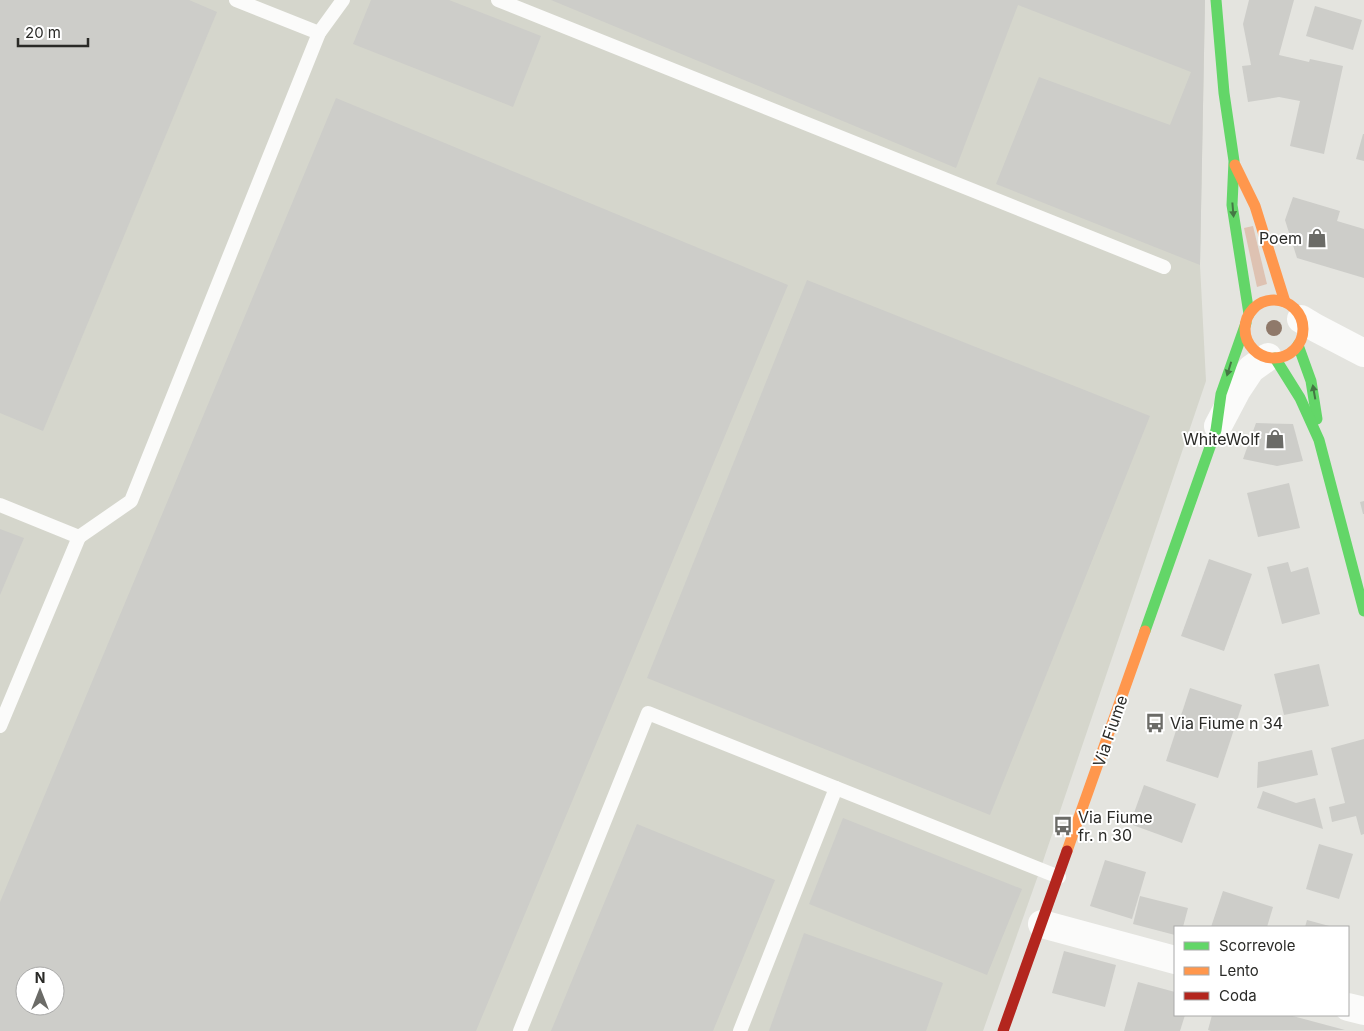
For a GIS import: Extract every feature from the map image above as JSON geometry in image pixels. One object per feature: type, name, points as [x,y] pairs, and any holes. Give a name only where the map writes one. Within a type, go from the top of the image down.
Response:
[{"type":"street","points":[[1216,0],[1224,93],[1234,161],[1232,205],[1247,318],[1246,334],[1250,344],[1258,353],[1285,336],[1323,347],[1364,354]]},
{"type":"street","points":[[1234,161],[1255,206],[1300,398],[1319,440],[1364,611]]},
{"type":"street","points":[[1247,318],[1254,307],[1269,300],[1285,336],[1310,372],[1315,392],[1319,440]]},
{"type":"street","name":"Via Fiume","points":[[1216,430],[1221,394],[1247,318]]},
{"type":"street","name":"Via Fiume","points":[[1003,1031],[1216,430],[1237,390],[1251,369],[1285,336]]},
{"type":"street","points":[[1042,924],[1174,960]]},
{"type":"street","points":[[1349,1007],[1364,1011]]},
{"type":"lane","points":[[236,0],[320,33]]},
{"type":"lane","points":[[0,726],[79,537],[131,501],[320,33],[343,0]]},
{"type":"lane","points":[[498,0],[1164,266]]},
{"type":"lane","points":[[0,505],[79,537]]},
{"type":"lane","points":[[520,1031],[648,713],[1058,877]]},
{"type":"lane","points":[[740,1031],[836,788]]},
{"type":"shaded area","points":[[0,0],[1205,0],[1200,265],[1206,381],[1040,870],[983,1031],[0,1031]]},
{"type":"shaded area","points":[[1253,226],[1267,284],[1257,287],[1244,228]]},
{"type":"building","points":[[0,0],[189,0],[217,12],[43,431],[0,413]]},
{"type":"building","points":[[371,0],[449,0],[541,36],[513,107],[353,44]]},
{"type":"building","points":[[551,0],[1205,0],[1200,265],[996,184],[1039,77],[1170,125],[1191,72],[1018,5],[956,168]]},
{"type":"building","points":[[1249,0],[1294,0],[1279,55],[1309,62],[1310,59],[1343,66],[1324,154],[1290,146],[1300,101],[1279,97],[1248,102],[1242,66],[1251,65],[1243,24]]},
{"type":"building","points":[[1315,6],[1362,20],[1353,50],[1306,36]]},
{"type":"building","points":[[336,98],[788,285],[476,1031],[0,1031],[0,902]]},
{"type":"building","points":[[1364,134],[1364,161],[1356,159]]},
{"type":"building","points":[[1293,197],[1340,211],[1337,221],[1364,229],[1364,278],[1297,258],[1285,220]]},
{"type":"building","points":[[807,280],[1150,416],[990,815],[647,678]]},
{"type":"building","points":[[1256,423],[1293,424],[1303,461],[1277,466],[1243,459]]},
{"type":"building","points":[[1289,483],[1300,528],[1258,537],[1247,493]]},
{"type":"building","points":[[1364,501],[1364,514],[1363,514],[1360,502]]},
{"type":"building","points":[[0,529],[24,538],[0,595]]},
{"type":"building","points":[[1209,559],[1252,574],[1224,651],[1181,636]]},
{"type":"building","points":[[1288,562],[1291,572],[1308,567],[1320,614],[1282,624],[1267,567]]},
{"type":"building","points":[[1319,664],[1329,706],[1284,715],[1274,674]]},
{"type":"building","points":[[1190,688],[1242,705],[1218,778],[1166,761]]},
{"type":"building","points":[[1364,739],[1364,834],[1361,835],[1356,816],[1332,822],[1329,807],[1345,803],[1331,748]]},
{"type":"building","points":[[1312,750],[1318,775],[1257,788],[1258,762]]},
{"type":"building","points":[[1144,785],[1196,804],[1182,843],[1130,824]]},
{"type":"building","points":[[1263,791],[1296,803],[1315,798],[1323,829],[1257,808]]},
{"type":"building","points":[[843,818],[1022,889],[987,975],[809,904]]},
{"type":"building","points":[[637,824],[775,880],[713,1031],[551,1031]]},
{"type":"building","points":[[1319,844],[1353,854],[1339,899],[1306,889]]},
{"type":"building","points":[[1105,860],[1146,872],[1132,919],[1090,906]]},
{"type":"building","points":[[1223,891],[1273,907],[1267,926],[1211,926]]},
{"type":"building","points":[[1140,896],[1188,908],[1183,926],[1174,926],[1174,935],[1133,924]]},
{"type":"building","points":[[1307,920],[1329,926],[1305,926]]},
{"type":"building","points":[[804,933],[943,983],[926,1031],[769,1031]]},
{"type":"building","points":[[1064,951],[1116,965],[1105,1007],[1052,993]]},
{"type":"building","points":[[1138,982],[1174,992],[1174,1016],[1185,1016],[1180,1031],[1124,1031]]},
{"type":"building","points":[[1212,1016],[1293,1016],[1345,1030],[1211,1031],[1208,1030]]},
{"type":"traffic: fast","points":[[1216,0],[1224,93],[1234,161],[1232,205],[1249,314]]},
{"type":"traffic: fast","points":[[1145,631],[1216,430],[1221,394],[1246,323]]},
{"type":"traffic: fast","points":[[1298,345],[1311,381],[1317,419]]},
{"type":"traffic: fast","points":[[1275,358],[1300,398],[1319,440],[1364,611]]},
{"type":"traffic: slow","points":[[1235,165],[1255,206],[1285,302]]},
{"type":"traffic: slow","points":[[1274,300],[1285,302],[1298,313],[1303,329],[1301,340],[1290,353],[1274,358],[1263,356],[1250,345],[1245,329],[1247,318],[1258,305],[1274,300]]},
{"type":"traffic: slow","points":[[1067,851],[1145,631]]},
{"type":"traffic: jam","points":[[1003,1031],[1067,851]]},
{"type":"place","name":"Poem","points":[[1317,238]]},
{"type":"place","name":"WhiteWolf","points":[[1275,439]]},
{"type":"place","name":"Via Fiume n 34","points":[[1155,723]]},
{"type":"place","name":"Via Fiume fr. n 30","points":[[1063,826]]}]
